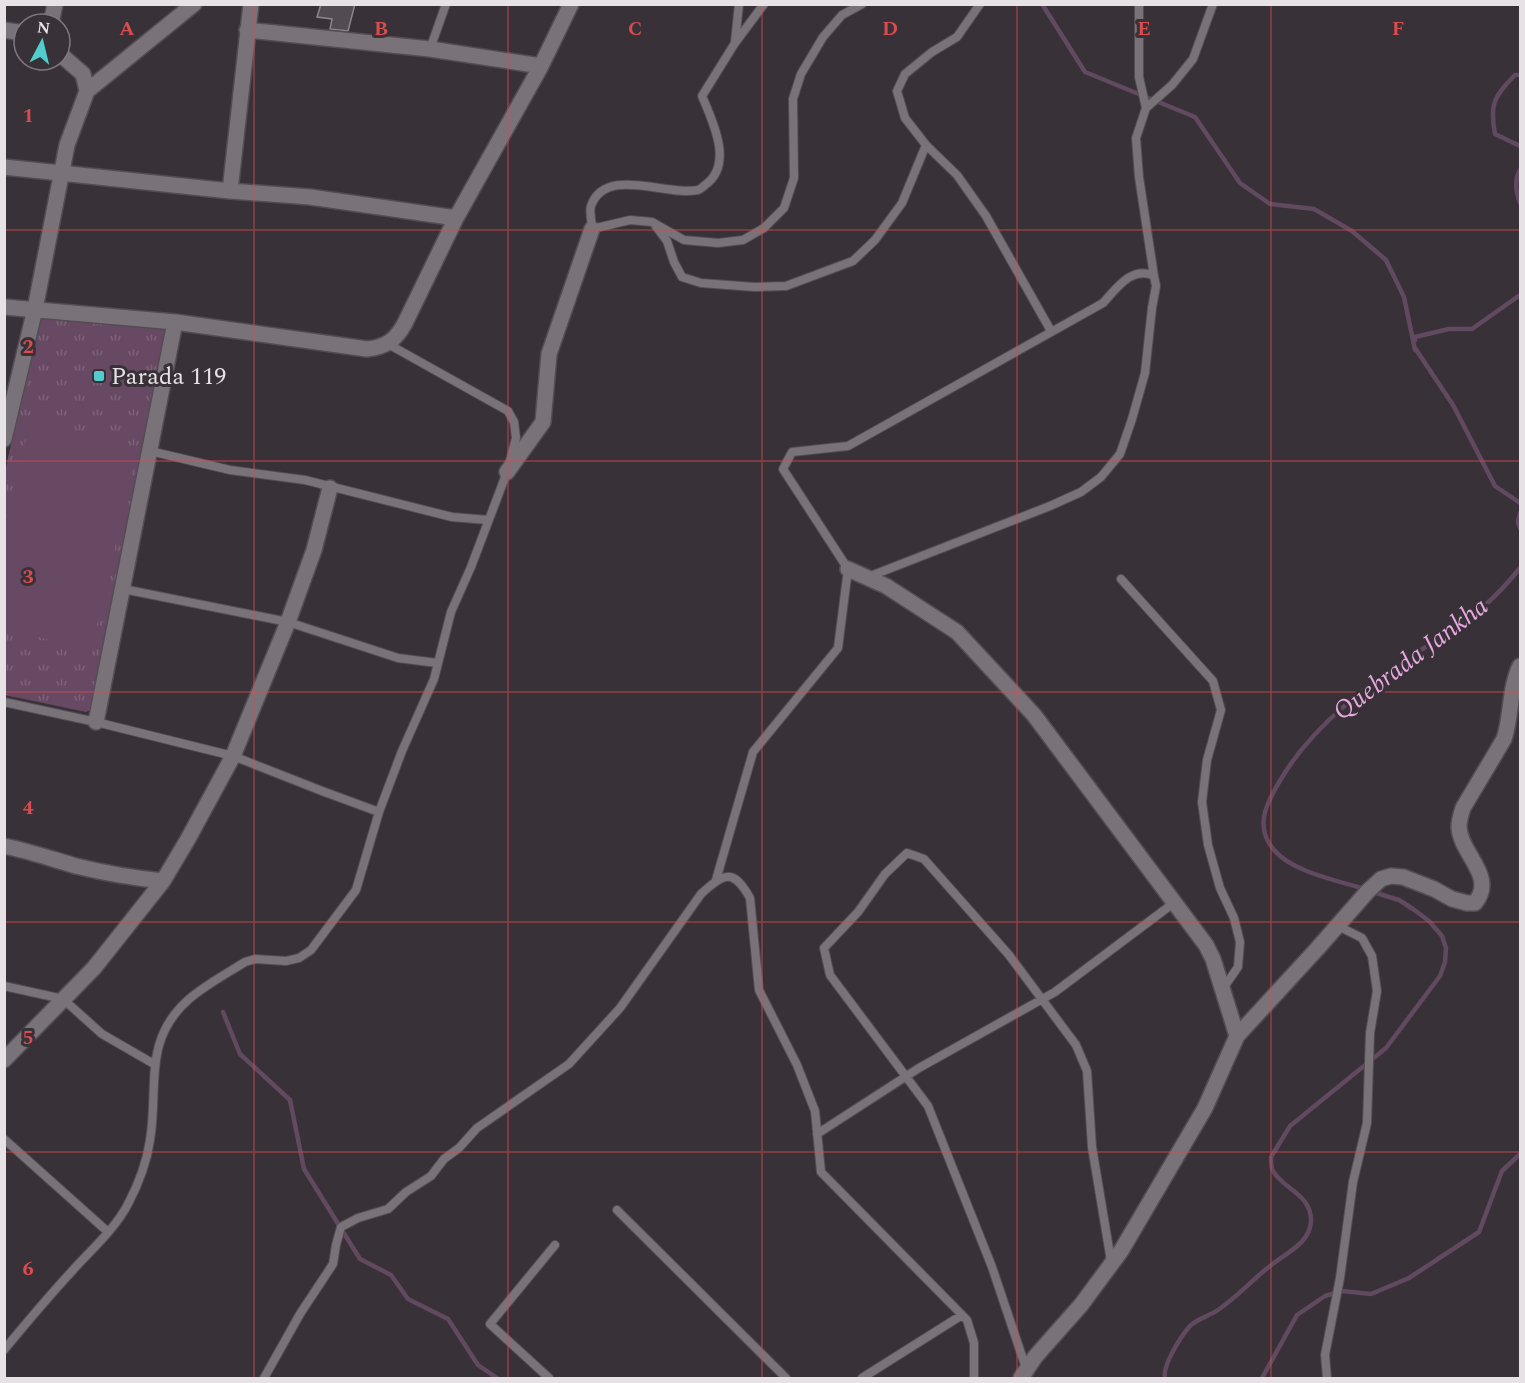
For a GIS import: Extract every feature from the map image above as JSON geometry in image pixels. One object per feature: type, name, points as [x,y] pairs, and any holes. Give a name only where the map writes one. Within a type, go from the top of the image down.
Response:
[{"type":"street","points":[[4,439],[34,309],[67,145],[87,91],[194,4]]},
{"type":"street","points":[[230,191],[251,4]]},
{"type":"street","points":[[4,306],[175,322],[367,349],[388,344],[398,336],[405,323],[456,218],[542,66],[571,4]]},
{"type":"street","points":[[247,30],[430,50],[542,66]]},
{"type":"street","points":[[72,64],[83,74],[87,91]]},
{"type":"street","points":[[4,167],[230,191],[310,197],[456,218]]},
{"type":"street","points":[[507,472],[543,422],[549,354],[592,229]]},
{"type":"street","points":[[96,722],[175,322]]},
{"type":"street","points":[[4,1060],[94,968],[163,881],[233,756],[288,622],[314,550],[330,488]]},
{"type":"street","points":[[848,569],[886,586],[957,632],[1034,715],[1206,945],[1213,959],[1237,1036]]},
{"type":"street","points":[[1024,1374],[1035,1357],[1081,1305],[1121,1251],[1205,1108],[1237,1036],[1368,891],[1381,879],[1391,876],[1415,880],[1459,902],[1475,903],[1480,897],[1482,879],[1460,832],[1460,818],[1463,808],[1504,740],[1514,683],[1521,666]]},
{"type":"street","points":[[4,846],[42,854],[76,866],[134,878],[163,881]]},
{"type":"lane","points":[[430,50],[446,4]]},
{"type":"lane","points":[[735,43],[739,4]]},
{"type":"lane","points":[[764,4],[735,43],[702,96],[719,144],[720,162],[713,180],[698,190],[608,186],[597,196],[590,207],[592,229],[630,220],[652,222],[684,240],[718,243],[743,240],[764,228],[784,208],[794,177],[793,99],[801,74],[823,37],[842,15],[862,4]]},
{"type":"lane","points":[[981,4],[957,37],[932,52],[905,74],[897,91],[905,118],[926,145],[957,176],[986,216],[1051,331]]},
{"type":"lane","points":[[1139,4],[1139,77],[1146,108]]},
{"type":"lane","points":[[868,577],[1081,492],[1101,477],[1120,454],[1145,373],[1156,286],[1138,177],[1136,138],[1146,108],[1172,85],[1193,59],[1213,4]]},
{"type":"lane","points":[[652,222],[668,241],[674,262],[682,277],[701,283],[754,287],[786,286],[853,261],[875,240],[902,203],[926,145]]},
{"type":"lane","points":[[716,880],[753,752],[838,648],[848,569],[783,469],[792,452],[848,446],[1102,303],[1127,278],[1142,273],[1154,276]]},
{"type":"lane","points":[[4,1350],[45,1300],[108,1232],[128,1206],[143,1169],[150,1140],[154,1064],[159,1043],[171,1019],[188,1000],[245,962],[255,959],[286,961],[311,950],[356,890],[379,812],[402,751],[434,679],[451,612],[507,472],[516,438],[514,422],[508,411],[388,344]]},
{"type":"lane","points":[[150,451],[230,470],[305,480],[452,517],[488,520]]},
{"type":"lane","points":[[1121,579],[1213,681],[1221,710],[1207,760],[1202,802],[1208,845],[1220,888],[1234,918],[1240,942],[1238,966],[1222,990]]},
{"type":"lane","points":[[123,589],[288,622],[398,658],[437,663]]},
{"type":"lane","points":[[4,702],[233,756],[379,812]]},
{"type":"lane","points":[[1024,1374],[992,1267],[953,1164],[928,1106],[830,975],[824,948],[858,912],[885,874],[907,853],[924,859],[1009,955],[1076,1045],[1087,1071],[1092,1147],[1111,1264]]},
{"type":"lane","points":[[264,1378],[300,1314],[333,1264],[341,1227],[357,1218],[388,1209],[406,1192],[431,1176],[444,1159],[459,1148],[477,1128],[569,1064],[642,980],[701,894],[716,880],[728,877],[735,878],[750,898],[759,990],[797,1065],[815,1111],[821,1172],[967,1320],[974,1343],[975,1378]]},
{"type":"lane","points":[[817,1134],[907,1076],[1055,993],[1175,902]]},
{"type":"lane","points":[[1327,1378],[1325,1355],[1340,1278],[1353,1182],[1367,1123],[1370,1033],[1377,991],[1372,956],[1362,938],[1338,926]]},
{"type":"lane","points":[[4,986],[63,999],[102,1034],[154,1064]]},
{"type":"lane","points":[[4,1139],[108,1232]]},
{"type":"lane","points":[[617,1210],[786,1378]]},
{"type":"lane","points":[[549,1378],[490,1324],[555,1245]]},
{"type":"lane","points":[[862,1378],[962,1315]]},
{"type":"green space","points":[[43,317],[160,326],[166,331],[92,709],[86,712],[5,695],[5,472],[38,321]]},
{"type":"green space","points":[[31,420],[138,448],[91,651],[5,628],[5,523]]},
{"type":"building","points":[[321,4],[355,4],[348,31],[330,29],[332,19],[317,17]]},
{"type":"waterway","points":[[1042,4],[1085,72],[1195,117],[1240,183],[1270,204],[1314,209],[1352,231],[1386,260],[1404,297],[1415,350]]},
{"type":"waterway","points":[[1520,75],[1515,75],[1503,89],[1493,107],[1495,134],[1520,146]]},
{"type":"waterway","points":[[1520,170],[1516,186],[1520,203]]},
{"type":"waterway","points":[[1415,340],[1415,337],[1449,329],[1472,329],[1520,295]]},
{"type":"waterway","points":[[1415,348],[1453,405],[1495,486],[1520,503]]},
{"type":"waterway","name":"Quebrada Jankha","points":[[1520,513],[1518,522],[1520,528]]},
{"type":"waterway","name":"Quebrada Jankha","points":[[1365,889],[1316,875],[1282,858],[1268,842],[1265,834],[1263,825],[1269,800],[1296,756],[1341,709],[1393,669],[1482,608],[1520,568]]},
{"type":"waterway","name":"Quebrada Jankha","points":[[1165,1378],[1169,1359],[1190,1326],[1225,1305],[1263,1271],[1296,1247],[1307,1235],[1310,1228],[1310,1211],[1302,1198],[1278,1177],[1271,1166],[1271,1157],[1290,1126],[1386,1048],[1440,976],[1445,962],[1446,948],[1442,936],[1429,921],[1399,900],[1373,892]]},
{"type":"waterway","points":[[223,1012],[240,1054],[290,1100],[304,1169],[360,1259],[391,1275],[408,1299],[448,1319],[478,1365],[497,1378]]},
{"type":"waterway","points":[[1262,1378],[1297,1315],[1325,1296],[1342,1291],[1371,1294],[1409,1278],[1479,1232],[1502,1171],[1520,1154]]},
{"type":"place","name":"Parada 119","points":[[99,376]]}]
